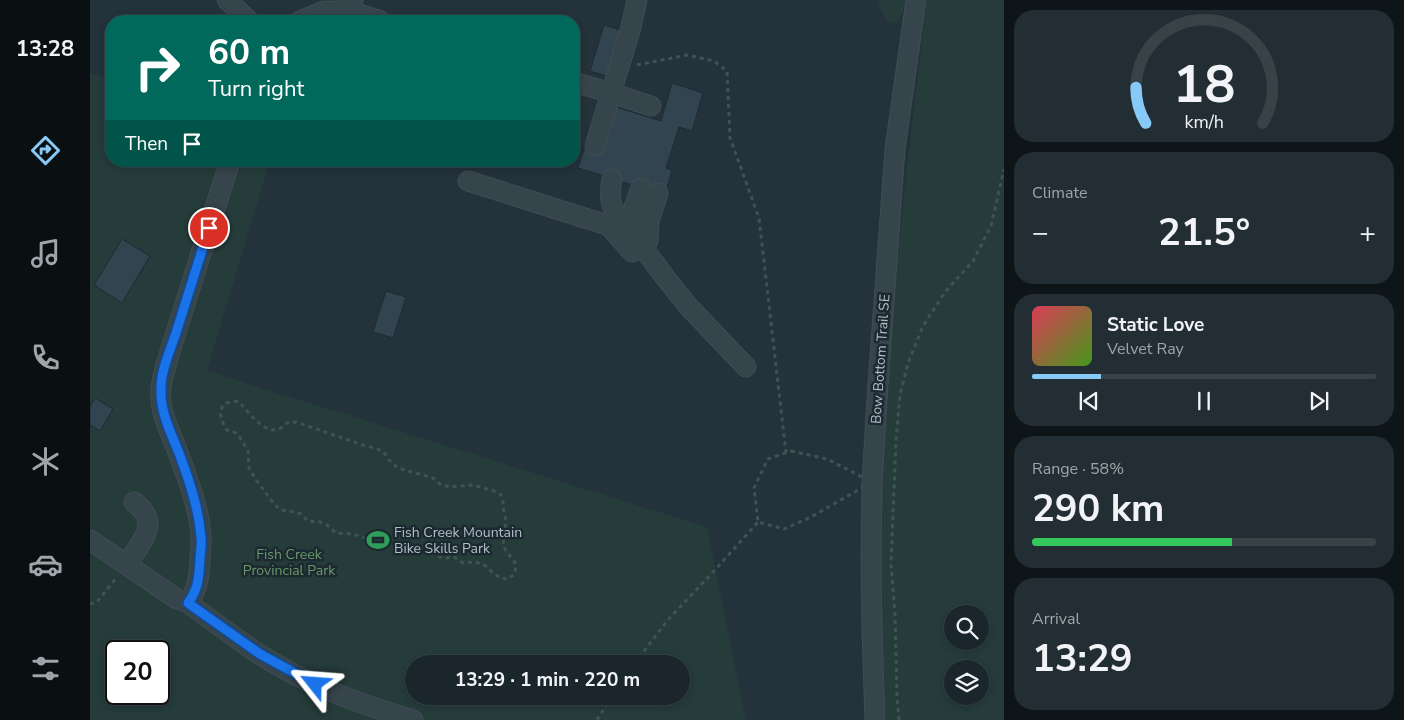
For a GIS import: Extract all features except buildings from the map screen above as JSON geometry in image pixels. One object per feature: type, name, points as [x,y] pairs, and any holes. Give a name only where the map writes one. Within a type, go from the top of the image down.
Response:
[{"type":"street","points":[[227,0],[243,15]]},
{"type":"street","points":[[594,146],[630,31],[637,0]]},
{"type":"street","name":"Bow Bottom Trail SE","points":[[875,720],[871,558],[872,482],[895,149],[916,0]]},
{"type":"street","points":[[314,15],[324,11],[351,6],[369,15]]},
{"type":"street","points":[[580,84],[651,106]]},
{"type":"street","points":[[188,603],[197,588],[201,539],[191,490],[165,417],[160,391],[169,355],[228,167]]},
{"type":"street","points":[[612,179],[609,193],[613,209],[688,306],[746,367]]},
{"type":"street","points":[[468,181],[604,224],[611,228],[632,252],[638,242]]},
{"type":"street","points":[[638,242],[648,242],[649,190]]},
{"type":"street","points":[[127,564],[149,528],[146,517],[140,507],[134,502]]},
{"type":"street","points":[[90,540],[177,599],[188,603],[260,654],[303,679],[336,694],[414,720]]},
{"type":"path","points":[[637,65],[687,55],[714,61],[728,71],[730,138],[759,218],[786,453]]},
{"type":"path","points":[[899,720],[892,564],[896,440],[900,395],[908,364],[923,326],[945,292],[973,260],[990,226],[1004,169]]},
{"type":"path","points":[[239,402],[259,424],[266,428],[278,428],[286,423],[296,422],[378,449],[398,468],[433,478],[441,484],[451,487],[473,485],[497,492],[501,495],[506,520],[503,545],[516,564],[515,572],[514,575],[507,579],[501,578],[480,563],[463,563],[454,557],[435,556],[432,552],[424,549],[404,550],[351,534],[336,533],[320,522],[308,521],[301,514],[282,510],[270,500],[249,468],[248,451],[241,438],[224,427],[220,414],[222,407],[226,403],[239,402]]},
{"type":"path","points":[[641,655],[667,621],[758,522],[754,488],[768,459],[791,451],[827,459],[872,482]]},
{"type":"path","points":[[758,522],[784,529],[811,517],[872,482]]},
{"type":"path","points":[[90,604],[97,602],[127,564]]},
{"type":"path","points":[[597,720],[606,705]]},
{"type":"green space","points":[[878,0],[905,0],[903,12],[896,23],[889,24],[879,6]]},
{"type":"green space","points":[[927,0],[1004,0],[1004,720],[886,720],[881,614],[881,508],[887,381],[905,190]]},
{"type":"green space","name":"Fish Creek Provincial Park","points":[[90,73],[105,78],[105,167],[268,167],[207,371],[707,527],[746,720],[90,720]]},
{"type":"place","name":"Fish Creek Mountain Bike Skills Park","points":[[378,540]]},
{"type":"route","points":[[209,228],[169,355],[160,391],[167,426],[191,490],[201,539],[197,588],[188,603],[260,654],[315,684]]}]
